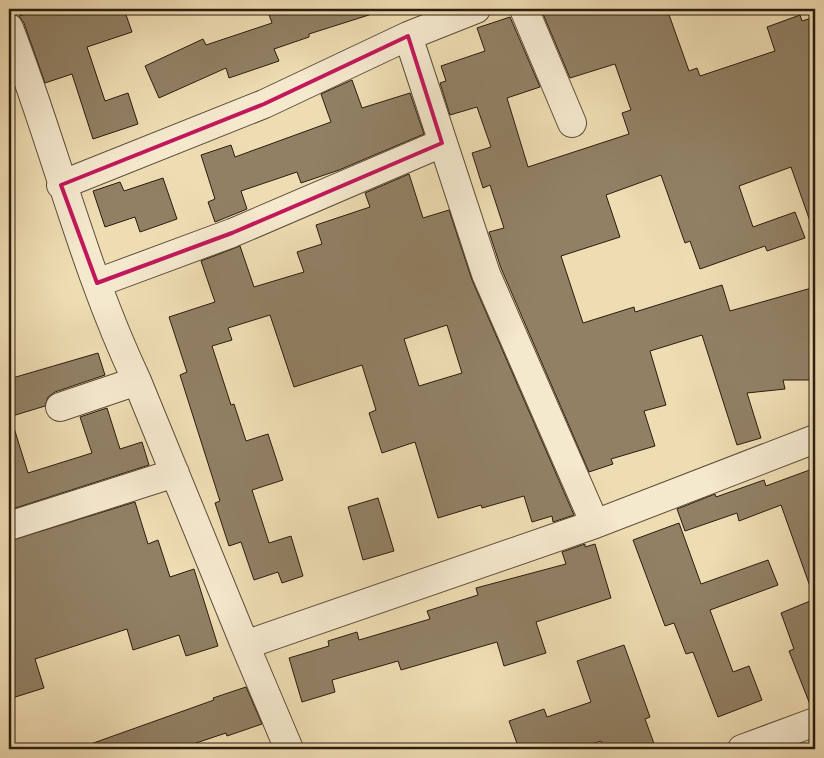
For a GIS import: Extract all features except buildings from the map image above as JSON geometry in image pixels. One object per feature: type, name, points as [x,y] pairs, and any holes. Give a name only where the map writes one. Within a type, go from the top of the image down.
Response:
[{"type":"street","points":[[61,185],[264,104],[408,36],[476,9]]},
{"type":"street","points":[[524,9],[572,123]]},
{"type":"street","points":[[9,28],[61,185],[120,346],[137,381],[289,749]]},
{"type":"street","points":[[408,36],[486,274],[595,524]]},
{"type":"street","points":[[97,283],[232,233],[442,143]]},
{"type":"street","points":[[60,408],[137,381]]},
{"type":"street","points":[[245,644],[595,524],[815,439]]},
{"type":"street","points":[[9,526],[175,473]]},
{"type":"street","points":[[742,749],[815,722]]},
{"type":"highlighted area","points":[[408,36],[442,143],[232,233],[97,283],[61,185],[264,104]]}]
